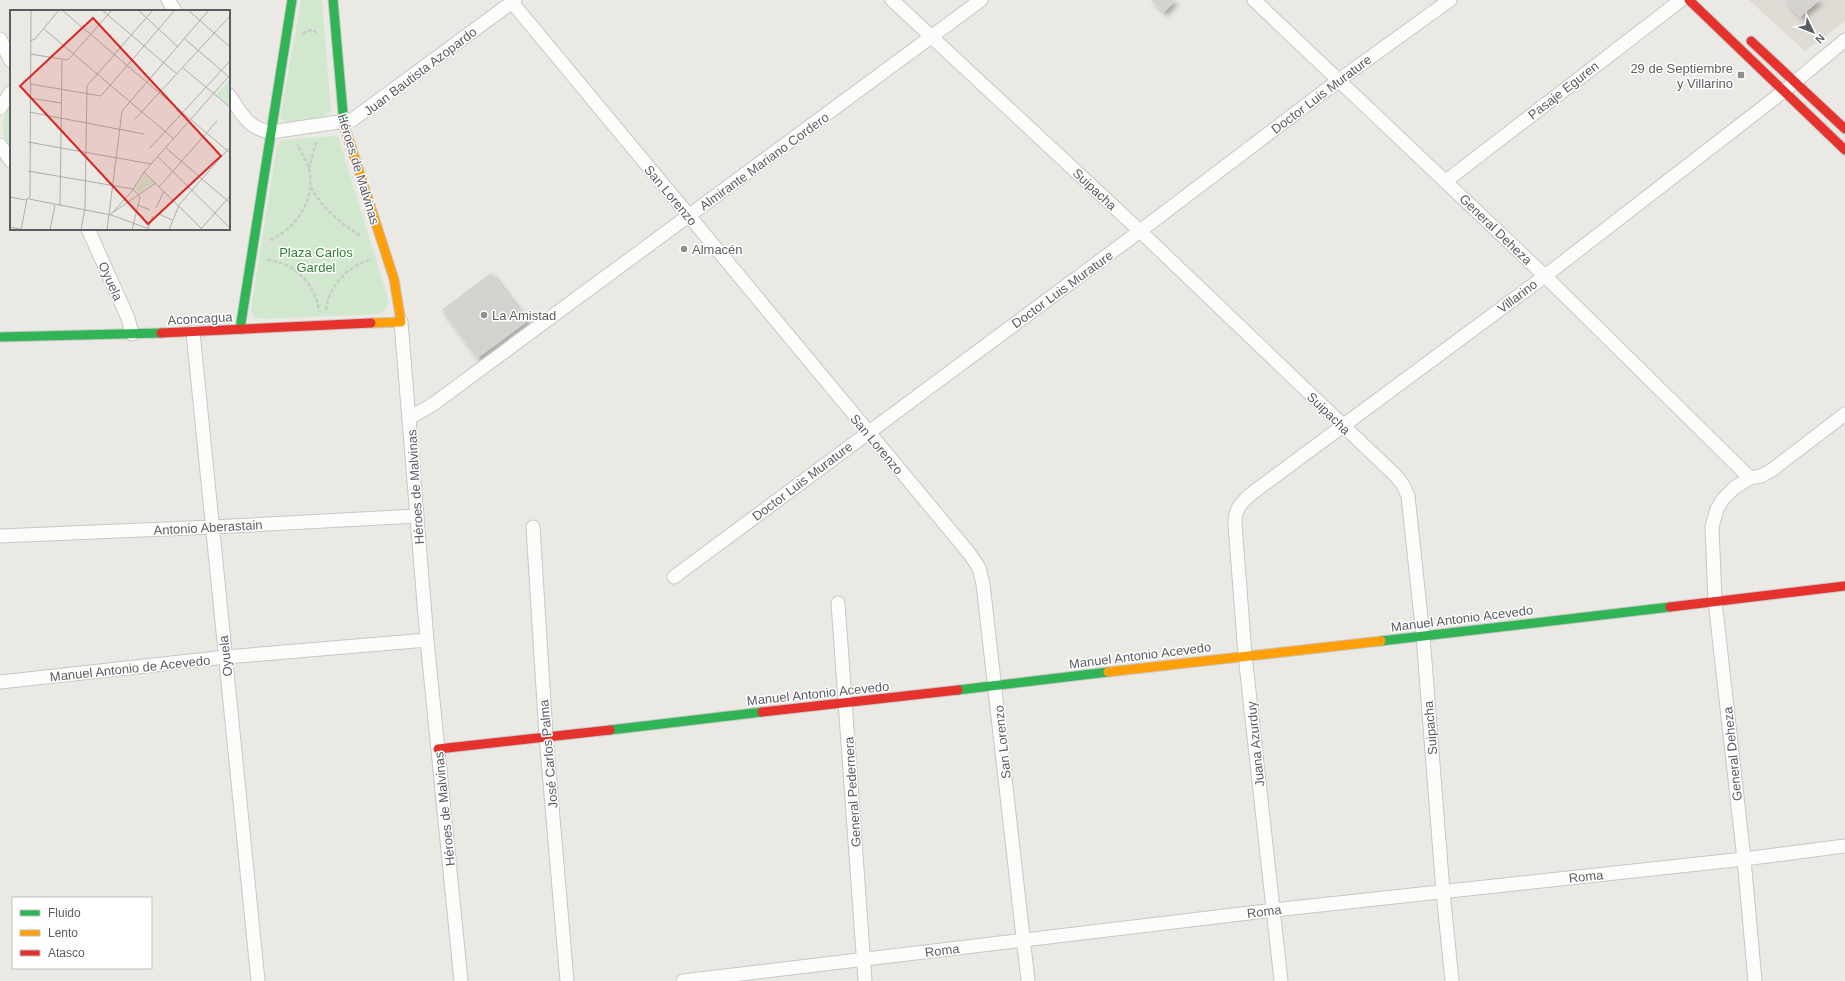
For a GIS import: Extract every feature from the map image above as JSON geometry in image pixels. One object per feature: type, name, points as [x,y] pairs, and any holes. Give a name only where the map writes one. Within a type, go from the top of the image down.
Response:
[{"type":"street","points":[[168,0],[174,10]]},
{"type":"street","points":[[240,329],[292,0]]},
{"type":"street","name":"Héroes de Malvinas","points":[[333,0],[343,122],[394,279],[401,322],[427,640],[461,981]]},
{"type":"street","name":"Suipacha","points":[[892,0],[931,38],[1140,231],[1342,426],[1396,476],[1408,496],[1423,636],[1443,892],[1452,981]]},
{"type":"street","name":"Almirante Mariano Cordero","points":[[410,418],[432,405],[981,0]]},
{"type":"street","name":"General Deheza","points":[[1254,0],[1446,181],[1750,478],[1734,488],[1723,499],[1717,510],[1712,527],[1715,601],[1744,859],[1755,981]]},
{"type":"street","name":"Doctor Luis Murature","points":[[674,577],[867,432],[1140,231],[1339,80],[1450,0]]},
{"type":"street","name":"Pasaje Eguren","points":[[1446,181],[1681,0]]},
{"type":"street","points":[[1689,0],[1845,150]]},
{"type":"street","name":"Juan Bautista Azopardo","points":[[271,132],[343,122],[360,115],[512,1]]},
{"type":"street","name":"San Lorenzo","points":[[512,1],[688,216],[969,553],[979,568],[983,584],[996,686],[1028,981]]},
{"type":"street","points":[[1746,36],[1845,129]]},
{"type":"street","points":[[0,39],[10,59]]},
{"type":"street","name":"Villarino","points":[[1238,508],[1251,494],[1544,276],[1795,83],[1845,40]]},
{"type":"street","points":[[0,108],[10,93]]},
{"type":"street","points":[[230,96],[249,123],[260,131],[271,132]]},
{"type":"street","points":[[0,146],[10,160]]},
{"type":"street","name":"Oyuela","points":[[88,230],[128,318],[132,334]]},
{"type":"street","name":"Aconcagua","points":[[0,338],[193,332],[401,322]]},
{"type":"street","name":"Oyuela","points":[[193,332],[258,981]]},
{"type":"street","points":[[1750,478],[1761,476],[1772,470],[1845,414]]},
{"type":"street","name":"Juana Azurduy","points":[[1238,508],[1235,517],[1235,524],[1245,655],[1281,981]]},
{"type":"street","name":"Antonio Aberastain","points":[[0,536],[417,516]]},
{"type":"street","name":"José Carlos Palma","points":[[533,527],[546,736],[568,981]]},
{"type":"street","name":"Manuel Antonio Acevedo","points":[[438,749],[846,704],[1245,655],[1423,636],[1845,586]]},
{"type":"street","name":"General Pedernera","points":[[838,603],[865,981]]},
{"type":"street","name":"Manuel Antonio de Acevedo","points":[[0,682],[226,657],[427,640]]},
{"type":"street","name":"Roma","points":[[683,981],[1274,910],[1744,859],[1845,846]]},
{"type":"path","points":[[300,40],[302,35],[307,31],[313,30],[318,33],[320,39]]},
{"type":"path","points":[[254,241],[270,240],[282,233],[302,213],[310,186],[309,169],[316,142]]},
{"type":"path","points":[[297,144],[309,169]]},
{"type":"path","points":[[310,186],[323,207],[350,229],[363,237],[380,238]]},
{"type":"path","points":[[323,325],[328,298],[342,276],[368,260],[386,255]]},
{"type":"path","points":[[250,260],[270,260],[294,268],[311,287],[317,298],[323,325]]},
{"type":"shaded area","points":[[1749,0],[1845,0],[1845,21],[1805,51]]},
{"type":"green space","points":[[301,0],[322,0],[331,111],[321,117],[307,121],[292,122],[280,119]]},
{"type":"green space","points":[[10,104],[10,152],[5,141],[3,128],[7,108]]},
{"type":"green space","name":"Plaza Carlos Gardel","points":[[333,136],[338,137],[389,301],[386,309],[379,314],[260,319],[253,316],[251,309],[277,146],[282,140]]},
{"type":"building","points":[[1151,0],[1175,0],[1164,12]]},
{"type":"building","points":[[1785,0],[1819,0],[1800,17]]},
{"type":"building","name":"La Amistad","points":[[491,273],[527,321],[477,358],[442,310]]},
{"type":"traffic: fast","points":[[240,329],[292,0]]},
{"type":"traffic: fast","points":[[333,0],[344,125]]},
{"type":"traffic: fast","points":[[0,337],[161,333]]},
{"type":"traffic: fast","points":[[1381,641],[1670,607]]},
{"type":"traffic: fast","points":[[958,690],[1108,672]]},
{"type":"traffic: fast","points":[[610,730],[762,712]]},
{"type":"traffic: slow","points":[[344,125],[394,279],[401,322],[371,323]]},
{"type":"traffic: slow","points":[[1108,672],[1381,641]]},
{"type":"traffic: jam","points":[[1689,0],[1845,150]]},
{"type":"traffic: jam","points":[[1751,41],[1845,129]]},
{"type":"traffic: jam","points":[[161,333],[371,323]]},
{"type":"traffic: jam","points":[[1670,607],[1845,586]]},
{"type":"traffic: jam","points":[[762,712],[958,690]]},
{"type":"traffic: jam","points":[[438,749],[610,730]]},
{"type":"place","name":"29 de Septiembre y Villarino","points":[[1741,75]]},
{"type":"place","name":"Almacén","points":[[684,249]]},
{"type":"place","name":"La Amistad","points":[[484,315]]}]
